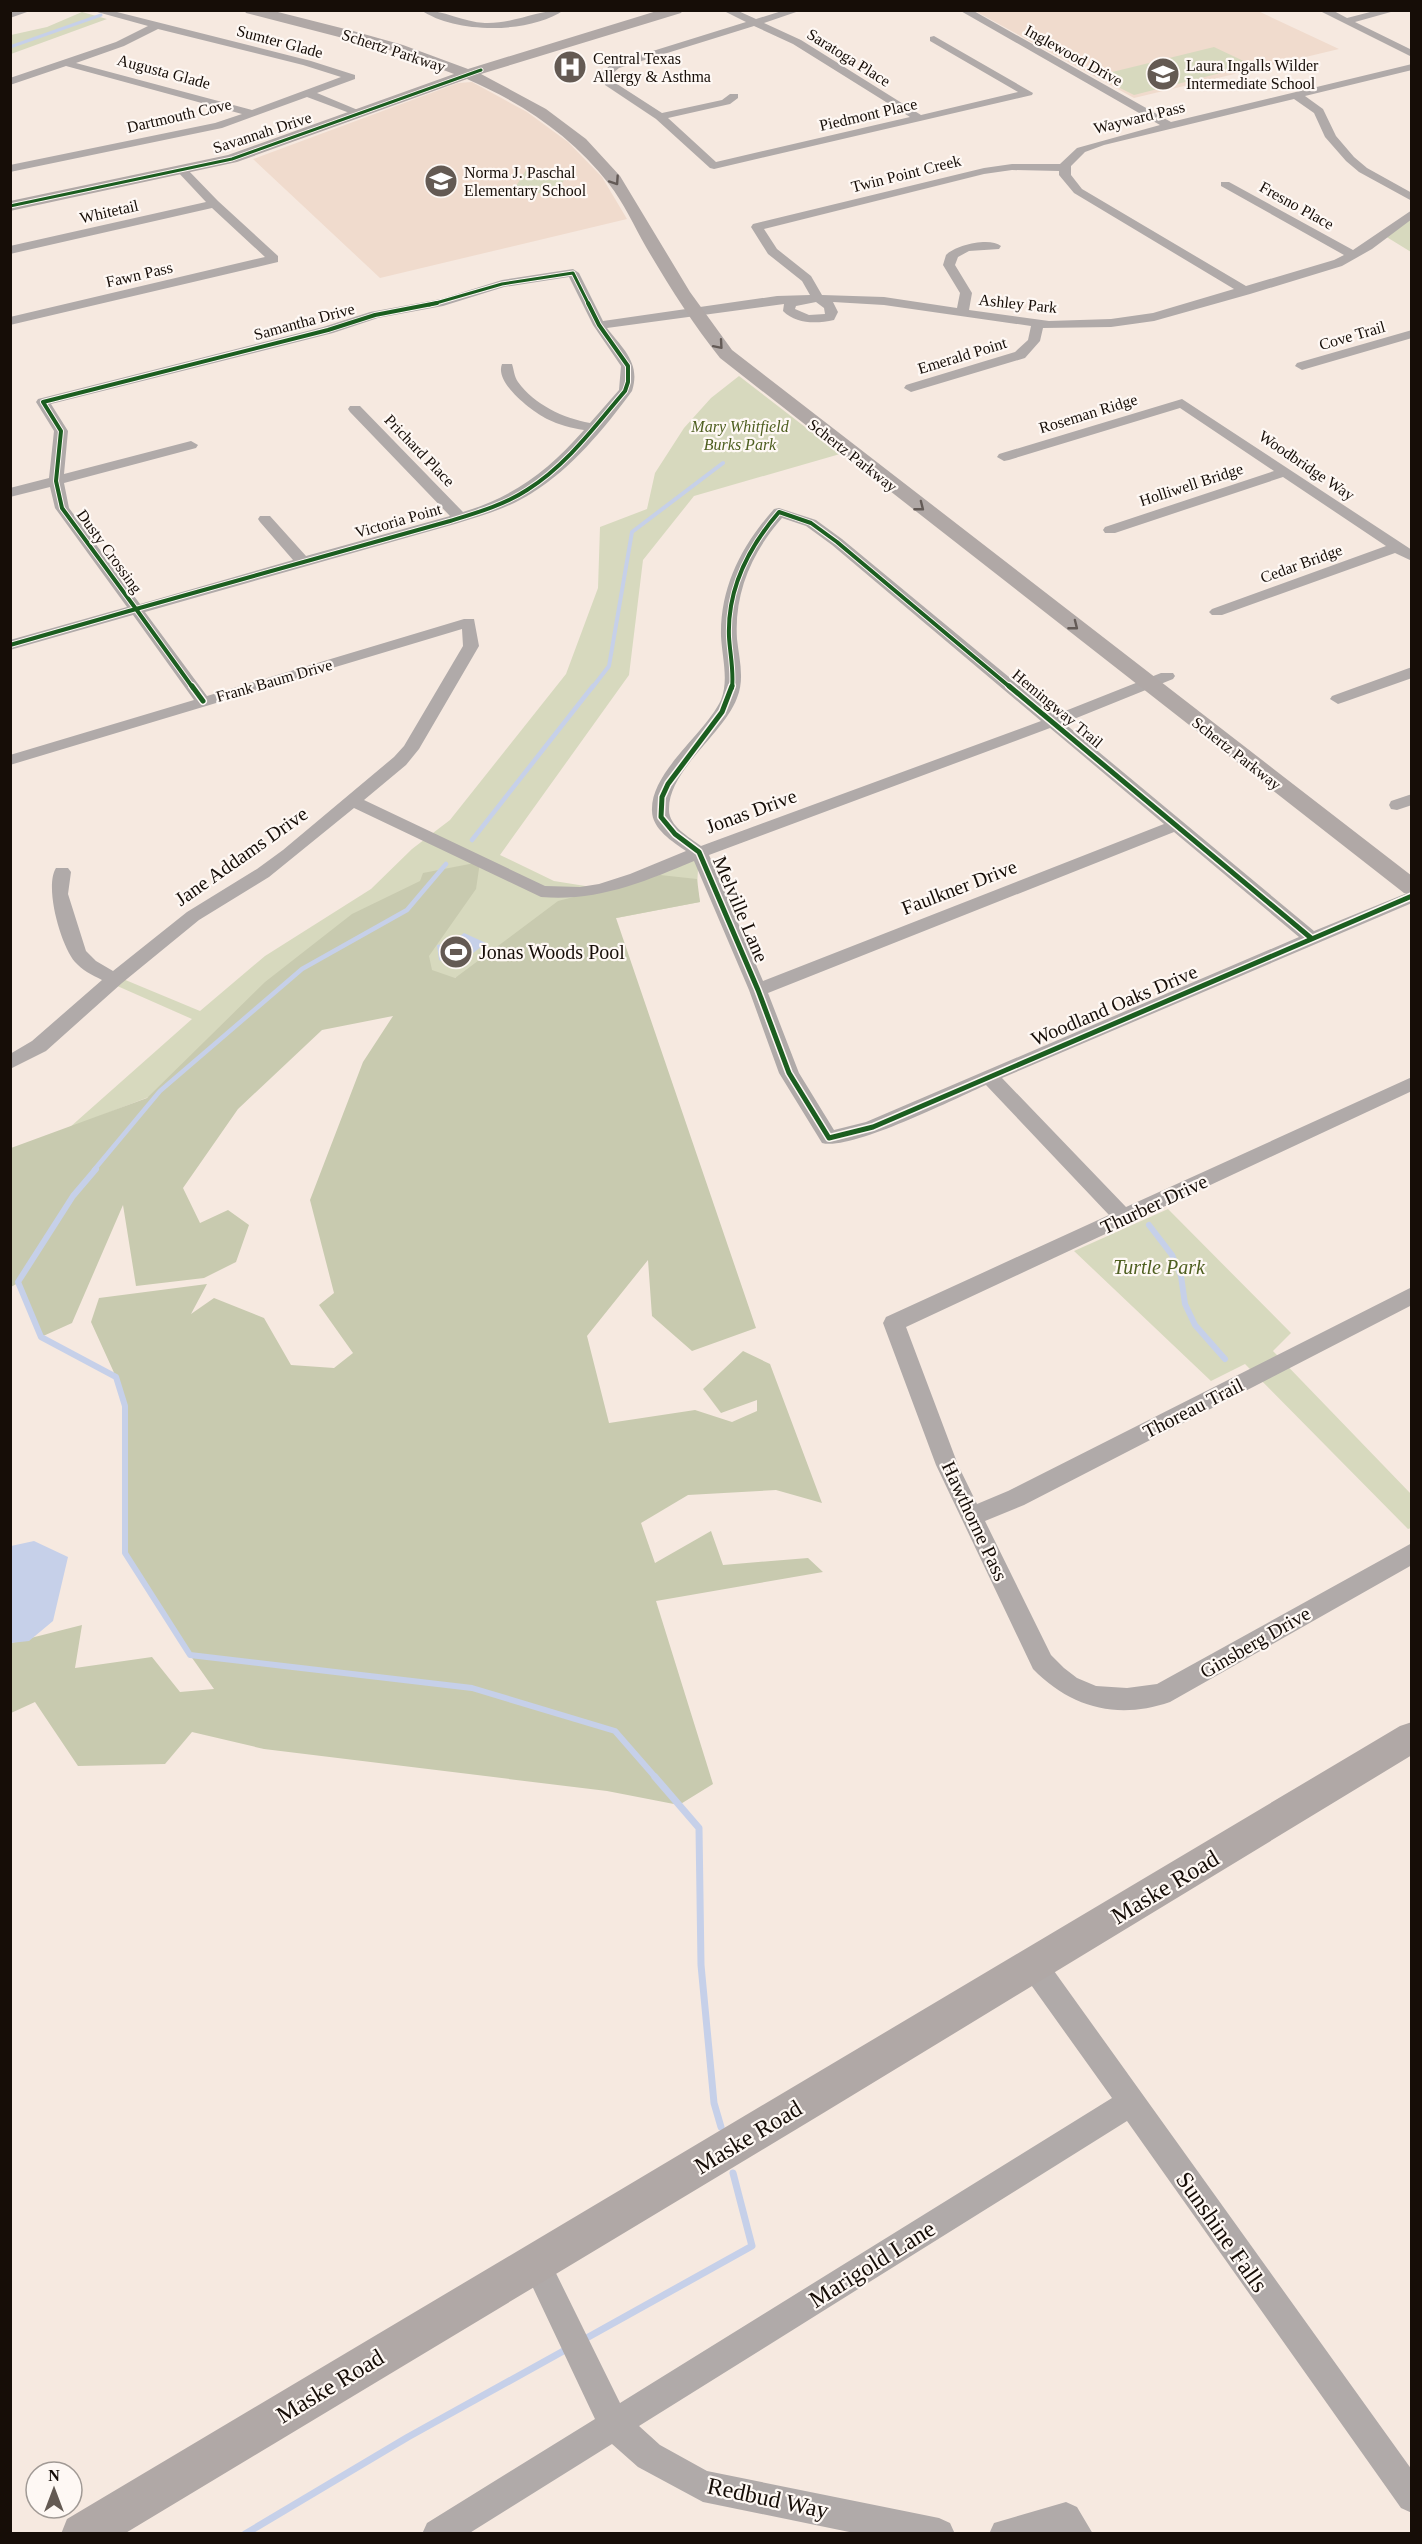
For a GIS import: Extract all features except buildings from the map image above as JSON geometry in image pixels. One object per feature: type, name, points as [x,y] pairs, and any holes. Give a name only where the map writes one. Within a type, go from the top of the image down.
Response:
[{"type":"main road","name":"Schertz Parkway","points":[[251,10],[386,44],[474,72]]},
{"type":"main road","name":"Schertz Parkway","points":[[279,10],[395,39],[474,72],[540,112],[599,159],[616,181],[704,311],[726,354],[1412,888]]},
{"type":"main road","name":"Savannah Drive","points":[[10,207],[232,159],[474,72],[676,10]]},
{"type":"main road","name":"Schertz Parkway","points":[[704,311],[775,376],[1346,813]]},
{"type":"main road","name":"Maske Road","points":[[82,2534],[1034,1966],[1412,1737]]},
{"type":"street","points":[[10,15],[23,10]]},
{"type":"street","name":"Sumter Glade","points":[[95,10],[297,60],[351,77]]},
{"type":"street","points":[[426,10],[485,26],[512,24],[559,10]]},
{"type":"street","name":"Saratoga Place","points":[[727,10],[797,42],[920,119]]},
{"type":"street","points":[[734,96],[726,102],[660,117],[609,83],[607,73],[615,66],[797,10]]},
{"type":"street","name":"Inglewood Drive","points":[[964,10],[1170,126]]},
{"type":"street","points":[[1323,10],[1412,54]]},
{"type":"street","points":[[1346,21],[1393,10]]},
{"type":"street","points":[[10,82],[120,44],[156,26]]},
{"type":"street","name":"Piedmont Place","points":[[660,117],[714,166],[1028,93],[934,39]]},
{"type":"street","name":"Augusta Glade","points":[[66,63],[252,113]]},
{"type":"street","name":"Wayward Pass","points":[[1065,168],[1070,158],[1089,146],[1412,67]]},
{"type":"street","name":"Dartmouth Cove","points":[[10,169],[218,126],[351,77]]},
{"type":"street","points":[[306,93],[359,113]]},
{"type":"street","points":[[1296,95],[1319,111],[1331,137],[1350,159],[1363,170],[1412,198]]},
{"type":"street","points":[[294,98],[344,118]]},
{"type":"street","points":[[316,106],[328,101]]},
{"type":"street","name":"Twin Point Creek","points":[[818,298],[807,279],[772,250],[757,227],[1001,168],[1065,168]]},
{"type":"street","points":[[1065,168],[1068,180],[1078,191],[1246,291]]},
{"type":"street","points":[[182,170],[214,204]]},
{"type":"street","name":"Fresno Place","points":[[1225,184],[1353,255]]},
{"type":"street","name":"Whitetail","points":[[10,250],[214,204]]},
{"type":"street","name":"Fawn Pass","points":[[10,321],[274,259],[214,204]]},
{"type":"street","name":"Ashley Park","points":[[599,325],[777,300],[818,298],[884,302],[1038,324],[1077,325],[1132,321],[1154,317],[1322,269],[1385,237],[1412,213]]},
{"type":"street","points":[[961,313],[967,302],[967,294],[965,286],[949,265],[952,255],[967,248],[995,246]]},
{"type":"street","name":"Victoria Point","points":[[10,645],[459,517],[503,503],[526,491],[555,471],[625,391],[629,372],[625,360],[599,325],[573,273]]},
{"type":"street","name":"Samantha Drive","points":[[43,402],[328,330],[375,315],[443,302],[502,284],[573,273]]},
{"type":"street","name":"Emerald Point","points":[[911,388],[1020,355],[1034,341],[1038,324]]},
{"type":"street","name":"Cove Trail","points":[[1302,366],[1412,334]]},
{"type":"street","points":[[507,367],[511,383],[542,413],[592,428]]},
{"type":"street","name":"Dusty Crossing","points":[[43,402],[61,431],[56,481],[62,508],[203,701]]},
{"type":"street","name":"Roseman Ridge","points":[[1004,457],[1182,403]]},
{"type":"street","name":"Woodbridge Way","points":[[1182,403],[1412,557]]},
{"type":"street","name":"Prichard Place","points":[[355,409],[459,517]]},
{"type":"street","points":[[10,493],[191,445]]},
{"type":"street","name":"Holliwell Bridge","points":[[1110,530],[1284,472]]},
{"type":"street","name":"Hemingway Trail","points":[[779,512],[811,524],[837,542],[1311,938]]},
{"type":"street","name":"Melville Lane","points":[[779,512],[765,527],[739,570],[733,591],[729,634],[733,680],[730,697],[723,711],[672,779],[660,800],[660,814],[666,824],[699,852],[758,990],[789,1073],[829,1138]]},
{"type":"street","points":[[265,519],[303,562]]},
{"type":"street","name":"Cedar Bridge","points":[[1217,612],[1397,547]]},
{"type":"street","name":"Frank Baum Drive","points":[[10,760],[469,622]]},
{"type":"street","name":"Jane Addams Drive","points":[[10,1063],[39,1046],[114,979],[193,916],[263,873],[353,801],[411,749],[448,691],[471,646],[469,622]]},
{"type":"street","points":[[1338,699],[1412,672]]},
{"type":"street","name":"Jonas Drive","points":[[353,801],[541,891],[589,891],[619,885],[699,852],[1056,723],[1167,676]]},
{"type":"street","name":"Faulkner Drive","points":[[758,990],[1175,826]]},
{"type":"street","points":[[62,872],[59,894],[77,952],[82,959],[114,979]]},
{"type":"street","name":"Woodland Oaks Drive","points":[[829,1138],[848,1136],[875,1127],[898,1115],[1412,896]]},
{"type":"street","points":[[990,1077],[1124,1218]]},
{"type":"street","name":"Thurber Drive","points":[[894,1323],[1412,1083]]},
{"type":"street","name":"Thoreau Trail","points":[[972,1516],[1016,1498],[1412,1295]]},
{"type":"street","name":"Hawthorne Pass","points":[[894,1323],[947,1465],[1042,1662],[1056,1678],[1089,1696]]},
{"type":"street","name":"Ginsberg Drive","points":[[1089,1696],[1114,1700],[1161,1694],[1412,1553]]},
{"type":"street","name":"Sunshine Falls","points":[[1034,1966],[1412,2497]]},
{"type":"street","name":"Marigold Lane","points":[[438,2534],[1130,2103]]},
{"type":"street","points":[[536,2263],[614,2425]]},
{"type":"street","name":"Redbud Way","points":[[614,2425],[649,2456],[703,2486],[939,2534]]},
{"type":"street","points":[[1005,2534],[1066,2518],[1077,2534]]},
{"type":"shaded area","name":"Laura Ingalls Wilder Intermediate School","points":[[975,11],[1258,11],[1339,49],[1134,98]]},
{"type":"shaded area","name":"Norma J. Paschal Elementary School","points":[[472,82],[527,112],[568,142],[602,177],[627,219],[380,278],[253,159],[458,83]]},
{"type":"green space","points":[[82,12],[107,19],[11,54],[11,35],[47,27]]},
{"type":"green space","points":[[1214,47],[1252,65],[1134,95],[1096,76]]},
{"type":"green space","points":[[526,170],[568,174],[555,194],[513,191]]},
{"type":"green space","points":[[1411,213],[1411,252],[1385,236]]},
{"type":"green space","name":"Mary Whitfield Burks Park","points":[[739,376],[840,454],[694,496],[643,560],[629,675],[500,855],[554,881],[604,889],[699,852],[697,887],[700,902],[601,921],[69,1128],[192,1019],[115,985],[123,979],[200,1011],[265,956],[371,889],[412,849],[450,820],[566,674],[598,588],[600,527],[647,509],[655,473],[684,428],[711,398]]},
{"type":"green space","points":[[480,862],[476,889],[429,956],[432,970],[455,978],[558,901],[660,875],[697,879],[700,902],[616,918],[756,1328],[692,1351],[652,1316],[648,1260],[587,1336],[609,1423],[695,1410],[732,1422],[757,1411],[757,1400],[721,1413],[703,1389],[743,1351],[770,1364],[822,1503],[776,1490],[688,1495],[641,1523],[655,1563],[711,1531],[723,1565],[808,1558],[823,1572],[656,1601],[713,1784],[679,1805],[607,1791],[264,1749],[192,1732],[165,1764],[78,1766],[35,1702],[11,1713],[11,1643],[82,1625],[75,1668],[152,1657],[180,1692],[214,1689],[125,1553],[125,1406],[116,1377],[91,1322],[99,1298],[207,1284],[191,1314],[214,1298],[264,1318],[291,1365],[334,1368],[353,1353],[319,1305],[334,1293],[310,1200],[363,1062],[393,1016],[322,1030],[238,1109],[183,1188],[200,1223],[228,1210],[249,1225],[236,1262],[204,1278],[136,1286],[123,1205],[72,1323],[41,1337],[18,1283],[11,1287],[11,1148],[147,1098],[265,982],[352,914],[420,881],[423,873]]},
{"type":"green space","name":"Turtle Park","points":[[1168,1209],[1291,1333],[1273,1351],[1411,1494],[1411,1528],[1408,1529],[1245,1364],[1211,1381],[1074,1251]]},
{"type":"water","name":"Jonas Woods Pool","points":[[464,933],[486,943],[455,967],[439,960],[437,945],[452,942]]},
{"type":"water","points":[[34,1541],[68,1557],[53,1621],[29,1641],[11,1643],[11,1546]]},
{"type":"waterway","points":[[10,47],[101,15]]},
{"type":"waterway","points":[[592,688],[609,666],[632,532],[723,463]]},
{"type":"waterway","points":[[472,840],[593,686]]},
{"type":"waterway","points":[[94,1170],[160,1091],[302,969],[407,910],[446,864]]},
{"type":"waterway","points":[[96,1169],[73,1196],[18,1282],[41,1337],[116,1377],[125,1406],[125,1553],[190,1655],[472,1688],[615,1731],[656,1778]]},
{"type":"waterway","points":[[1149,1225],[1172,1255],[1181,1276],[1185,1304],[1195,1325],[1225,1359]]},
{"type":"waterway","points":[[655,1777],[699,1828],[701,1965],[714,2103],[721,2127]]},
{"type":"waterway","points":[[583,2340],[752,2246],[733,2173]]},
{"type":"waterway","points":[[245,2534],[408,2437],[567,2349]]},
{"type":"cycle path","points":[[10,206],[232,159],[481,70]]},
{"type":"cycle path","points":[[10,645],[100,620],[145,607],[189,594],[234,582],[368,543],[450,521],[492,507],[527,490],[554,469],[579,444],[625,391],[628,382],[628,366],[599,325],[573,273],[502,284],[443,302],[375,315],[328,330],[43,402],[61,431],[56,481],[62,508],[203,701]]},
{"type":"cycle path","points":[[1311,938],[837,542],[811,523],[779,512],[767,525],[748,553],[732,600],[729,635],[733,684],[729,699],[722,712],[668,784],[662,797],[660,810],[661,817],[669,829],[699,852],[758,990],[789,1073],[829,1138],[873,1127],[1412,896]]},
{"type":"place","name":"Central Texas Allergy & Asthma","points":[[570,67]]},
{"type":"place","name":"Laura Ingalls Wilder Intermediate School","points":[[1163,74]]},
{"type":"place","name":"Norma J. Paschal Elementary School","points":[[441,181]]},
{"type":"place","name":"Jonas Woods Pool","points":[[456,952]]}]
